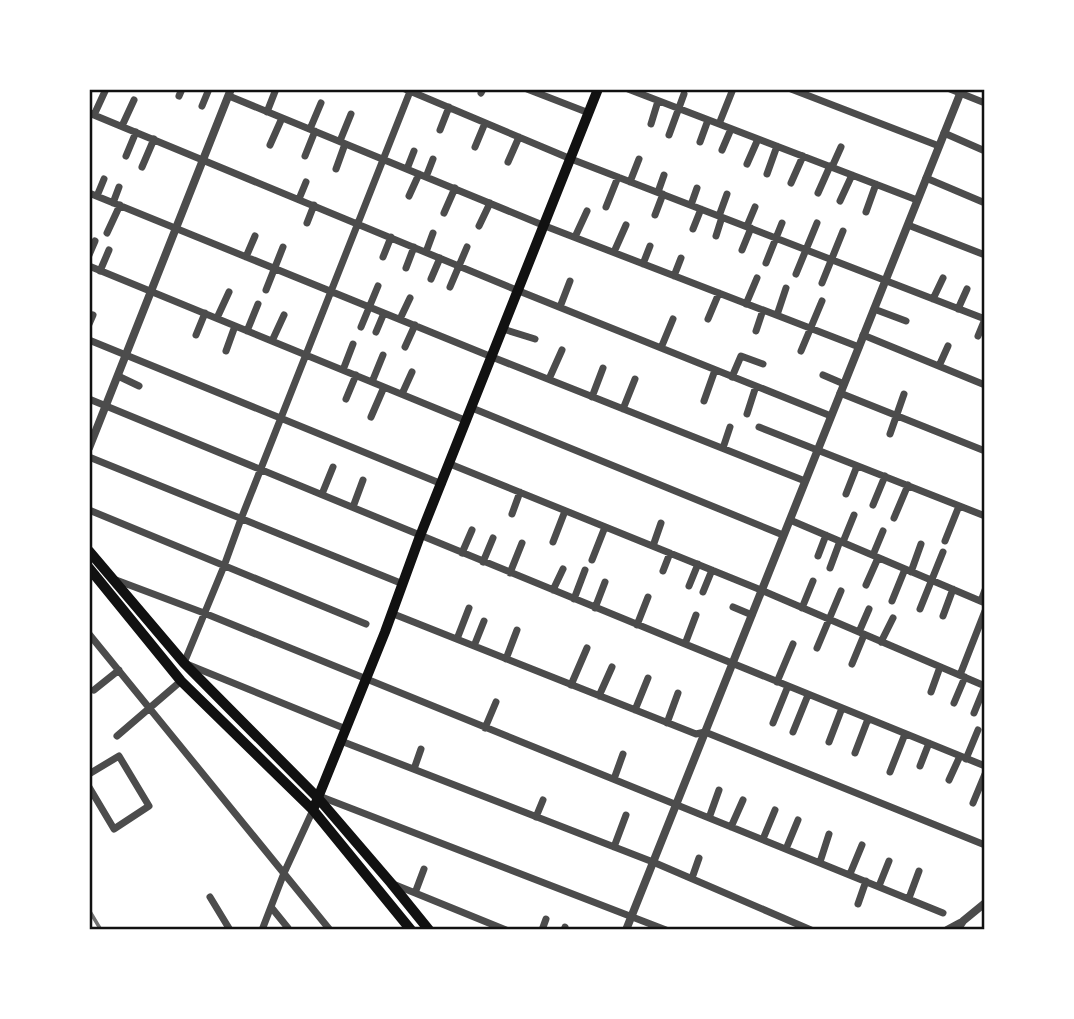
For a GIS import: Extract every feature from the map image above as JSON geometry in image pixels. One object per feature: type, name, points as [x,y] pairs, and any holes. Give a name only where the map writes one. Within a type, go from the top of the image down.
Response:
[{"type":"main road","points":[[313,810],[598,89]]},
{"type":"main road","points":[[89,551],[184,663],[319,797],[429,930]]},
{"type":"main road","points":[[89,569],[181,681],[313,810],[411,930]]},
{"type":"street","points":[[106,89],[92,114],[831,416]]},
{"type":"street","points":[[202,106],[208,89]]},
{"type":"street","points":[[267,111],[276,89]]},
{"type":"street","points":[[527,89],[589,113]]},
{"type":"street","points":[[628,89],[918,200]]},
{"type":"street","points":[[719,124],[733,89]]},
{"type":"street","points":[[791,89],[939,146]]},
{"type":"street","points":[[950,89],[961,91],[985,103]]},
{"type":"street","points":[[346,729],[184,663],[409,90],[570,159],[985,319],[978,336]]},
{"type":"street","points":[[89,448],[230,91],[282,118],[545,226],[859,347]]},
{"type":"street","points":[[626,930],[961,91]]},
{"type":"street","points":[[669,135],[684,94]]},
{"type":"street","points":[[122,127],[134,100]]},
{"type":"street","points":[[651,124],[658,101]]},
{"type":"street","points":[[305,156],[321,103]]},
{"type":"street","points":[[440,130],[449,107]]},
{"type":"street","points":[[336,169],[351,114]]},
{"type":"street","points":[[270,145],[282,118]]},
{"type":"street","points":[[699,142],[708,120]]},
{"type":"street","points":[[475,147],[485,123]]},
{"type":"street","points":[[722,150],[731,129]]},
{"type":"street","points":[[126,156],[136,132]]},
{"type":"street","points":[[944,134],[985,150]]},
{"type":"street","points":[[508,162],[519,137]]},
{"type":"street","points":[[142,167],[154,139]]},
{"type":"street","points":[[747,164],[758,139]]},
{"type":"street","points":[[767,174],[777,146]]},
{"type":"street","points":[[818,193],[841,147]]},
{"type":"street","points":[[407,169],[414,151]]},
{"type":"street","points":[[791,183],[803,156]]},
{"type":"street","points":[[409,196],[433,159]]},
{"type":"street","points":[[630,182],[639,159]]},
{"type":"street","points":[[655,215],[664,175]]},
{"type":"street","points":[[840,201],[852,175]]},
{"type":"street","points":[[606,207],[618,177]]},
{"type":"street","points":[[926,178],[985,203]]},
{"type":"street","points":[[104,179],[93,194],[805,481]]},
{"type":"street","points":[[299,199],[306,182]]},
{"type":"street","points":[[866,212],[876,184]]},
{"type":"street","points":[[107,233],[117,204],[119,187]]},
{"type":"street","points":[[444,213],[455,188]]},
{"type":"street","points":[[691,205],[697,188]]},
{"type":"street","points":[[716,236],[727,194]]},
{"type":"street","points":[[479,226],[490,203]]},
{"type":"street","points":[[307,223],[314,205]]},
{"type":"street","points":[[742,250],[755,207]]},
{"type":"street","points":[[692,229],[701,209]]},
{"type":"street","points":[[575,237],[586,211]]},
{"type":"street","points":[[766,263],[782,223]]},
{"type":"street","points":[[796,274],[817,223]]},
{"type":"street","points":[[614,252],[626,225]]},
{"type":"street","points":[[908,225],[985,255]]},
{"type":"street","points":[[822,283],[843,231]]},
{"type":"street","points":[[426,252],[433,233]]},
{"type":"street","points":[[246,257],[255,236]]},
{"type":"street","points":[[383,257],[391,237]]},
{"type":"street","points":[[89,255],[95,241]]},
{"type":"street","points":[[643,264],[650,246]]},
{"type":"street","points":[[266,290],[283,247]]},
{"type":"street","points":[[406,268],[414,247]]},
{"type":"street","points":[[450,287],[467,247]]},
{"type":"street","points":[[100,271],[110,250]]},
{"type":"street","points":[[431,279],[440,258]]},
{"type":"street","points":[[674,276],[681,258]]},
{"type":"street","points":[[89,266],[467,421]]},
{"type":"street","points":[[747,304],[757,278]]},
{"type":"street","points":[[933,299],[943,278]]},
{"type":"street","points":[[559,307],[570,281]]},
{"type":"street","points":[[361,327],[378,286]]},
{"type":"street","points":[[777,315],[786,288]]},
{"type":"street","points":[[958,309],[967,289]]},
{"type":"street","points":[[217,318],[229,292]]},
{"type":"street","points":[[708,319],[719,293]]},
{"type":"street","points":[[400,319],[410,298]]},
{"type":"street","points":[[801,351],[822,301]]},
{"type":"street","points":[[247,331],[258,304]]},
{"type":"street","points":[[874,309],[906,321]]},
{"type":"street","points":[[756,331],[763,310]]},
{"type":"street","points":[[196,335],[205,313]]},
{"type":"street","points":[[376,332],[384,313]]},
{"type":"street","points":[[89,324],[93,315]]},
{"type":"street","points":[[272,341],[284,315]]},
{"type":"street","points":[[661,348],[673,319]]},
{"type":"street","points":[[405,347],[415,325]]},
{"type":"street","points":[[226,351],[235,326]]},
{"type":"street","points":[[503,329],[535,340]]},
{"type":"street","points":[[863,335],[985,385]]},
{"type":"street","points":[[89,340],[442,484]]},
{"type":"street","points":[[343,370],[354,344]]},
{"type":"street","points":[[939,366],[948,346]]},
{"type":"street","points":[[549,379],[562,350]]},
{"type":"street","points":[[372,382],[383,355]]},
{"type":"street","points":[[732,377],[741,356],[763,364]]},
{"type":"street","points":[[592,397],[603,368]]},
{"type":"street","points":[[704,401],[715,370]]},
{"type":"street","points":[[402,394],[412,372]]},
{"type":"street","points":[[346,399],[356,375]]},
{"type":"street","points":[[823,375],[844,384]]},
{"type":"street","points":[[118,376],[139,386]]},
{"type":"street","points":[[623,409],[635,379]]},
{"type":"street","points":[[747,414],[756,386]]},
{"type":"street","points":[[372,417],[384,387]]},
{"type":"street","points":[[840,393],[985,450]]},
{"type":"street","points":[[890,434],[904,394]]},
{"type":"street","points":[[89,399],[985,766]]},
{"type":"street","points":[[472,408],[783,536]]},
{"type":"street","points":[[723,448],[730,427]]},
{"type":"street","points":[[760,427],[985,516]]},
{"type":"street","points":[[89,457],[403,584]]},
{"type":"street","points":[[450,464],[761,590],[985,686],[974,713]]},
{"type":"street","points":[[846,494],[857,466]]},
{"type":"street","points":[[322,494],[333,467]]},
{"type":"street","points":[[873,505],[884,476]]},
{"type":"street","points":[[353,507],[363,480]]},
{"type":"street","points":[[894,518],[908,485]]},
{"type":"street","points":[[512,514],[520,492]]},
{"type":"street","points":[[945,541],[959,506]]},
{"type":"street","points":[[89,510],[366,624]]},
{"type":"street","points":[[554,542],[565,511]]},
{"type":"street","points":[[830,568],[854,514]]},
{"type":"street","points":[[790,520],[983,602],[985,590]]},
{"type":"street","points":[[653,546],[660,523]]},
{"type":"street","points":[[592,560],[605,527]]},
{"type":"street","points":[[461,553],[472,530]]},
{"type":"street","points":[[866,586],[883,531]]},
{"type":"street","points":[[818,556],[826,535]]},
{"type":"street","points":[[483,562],[493,538]]},
{"type":"street","points":[[510,573],[522,543]]},
{"type":"street","points":[[892,601],[921,544]]},
{"type":"street","points":[[920,609],[943,552]]},
{"type":"street","points":[[663,570],[670,553]]},
{"type":"street","points":[[689,586],[698,564]]},
{"type":"street","points":[[553,590],[563,569]]},
{"type":"street","points":[[574,599],[585,570]]},
{"type":"street","points":[[703,592],[712,570]]},
{"type":"street","points":[[112,578],[943,913]]},
{"type":"street","points":[[802,608],[813,581]]},
{"type":"street","points":[[595,607],[605,582]]},
{"type":"street","points":[[943,616],[953,589]]},
{"type":"street","points":[[817,648],[841,592]]},
{"type":"street","points":[[636,625],[648,597]]},
{"type":"street","points":[[733,607],[752,615]]},
{"type":"street","points":[[457,639],[469,608]]},
{"type":"street","points":[[852,664],[869,609]]},
{"type":"street","points":[[954,703],[985,611]]},
{"type":"street","points":[[391,613],[696,734],[705,732],[985,845]]},
{"type":"street","points":[[685,644],[696,615]]},
{"type":"street","points":[[881,642],[893,618]]},
{"type":"street","points":[[474,646],[484,621]]},
{"type":"street","points":[[506,659],[517,630]]},
{"type":"street","points":[[89,634],[330,930]]},
{"type":"street","points":[[778,682],[793,644]]},
{"type":"street","points":[[571,685],[587,648]]},
{"type":"street","points":[[599,696],[612,667]]},
{"type":"street","points":[[931,692],[940,667]]},
{"type":"street","points":[[94,690],[118,670]]},
{"type":"street","points":[[635,710],[648,678]]},
{"type":"street","points":[[117,736],[181,681]]},
{"type":"street","points":[[773,723],[788,687]]},
{"type":"street","points":[[667,723],[678,693]]},
{"type":"street","points":[[793,732],[808,695]]},
{"type":"street","points":[[485,727],[496,702]]},
{"type":"street","points":[[829,742],[842,708]]},
{"type":"street","points":[[855,753],[868,719]]},
{"type":"street","points":[[950,780],[978,730]]},
{"type":"street","points":[[890,772],[905,734]]},
{"type":"street","points":[[341,741],[653,862],[811,930]]},
{"type":"street","points":[[920,766],[929,743]]},
{"type":"street","points":[[414,769],[421,749]]},
{"type":"street","points":[[614,779],[623,754]]},
{"type":"street","points":[[89,774],[119,755],[149,806],[114,829],[89,787]]},
{"type":"street","points":[[973,803],[985,774]]},
{"type":"street","points":[[709,818],[719,790]]},
{"type":"street","points":[[319,797],[666,930]]},
{"type":"street","points":[[536,817],[543,800]]},
{"type":"street","points":[[731,827],[743,800]]},
{"type":"street","points":[[262,930],[313,810]]},
{"type":"street","points":[[763,839],[775,810]]},
{"type":"street","points":[[614,847],[626,815]]},
{"type":"street","points":[[786,849],[798,820]]},
{"type":"street","points":[[820,862],[829,834]]},
{"type":"street","points":[[850,874],[862,845]]},
{"type":"street","points":[[692,878],[699,858]]},
{"type":"street","points":[[879,886],[889,861]]},
{"type":"street","points":[[415,893],[424,869]]},
{"type":"street","points":[[909,898],[919,871]]},
{"type":"street","points":[[858,904],[866,881]]},
{"type":"street","points":[[391,883],[506,930]]},
{"type":"street","points":[[211,897],[230,930]]},
{"type":"street","points":[[947,930],[985,903]]},
{"type":"street","points":[[271,906],[288,928]]},
{"type":"street","points":[[542,930],[546,919]]},
{"type":"street","points":[[957,930],[963,921]]},
{"type":"railway","points":[[89,910],[101,930]]}]
